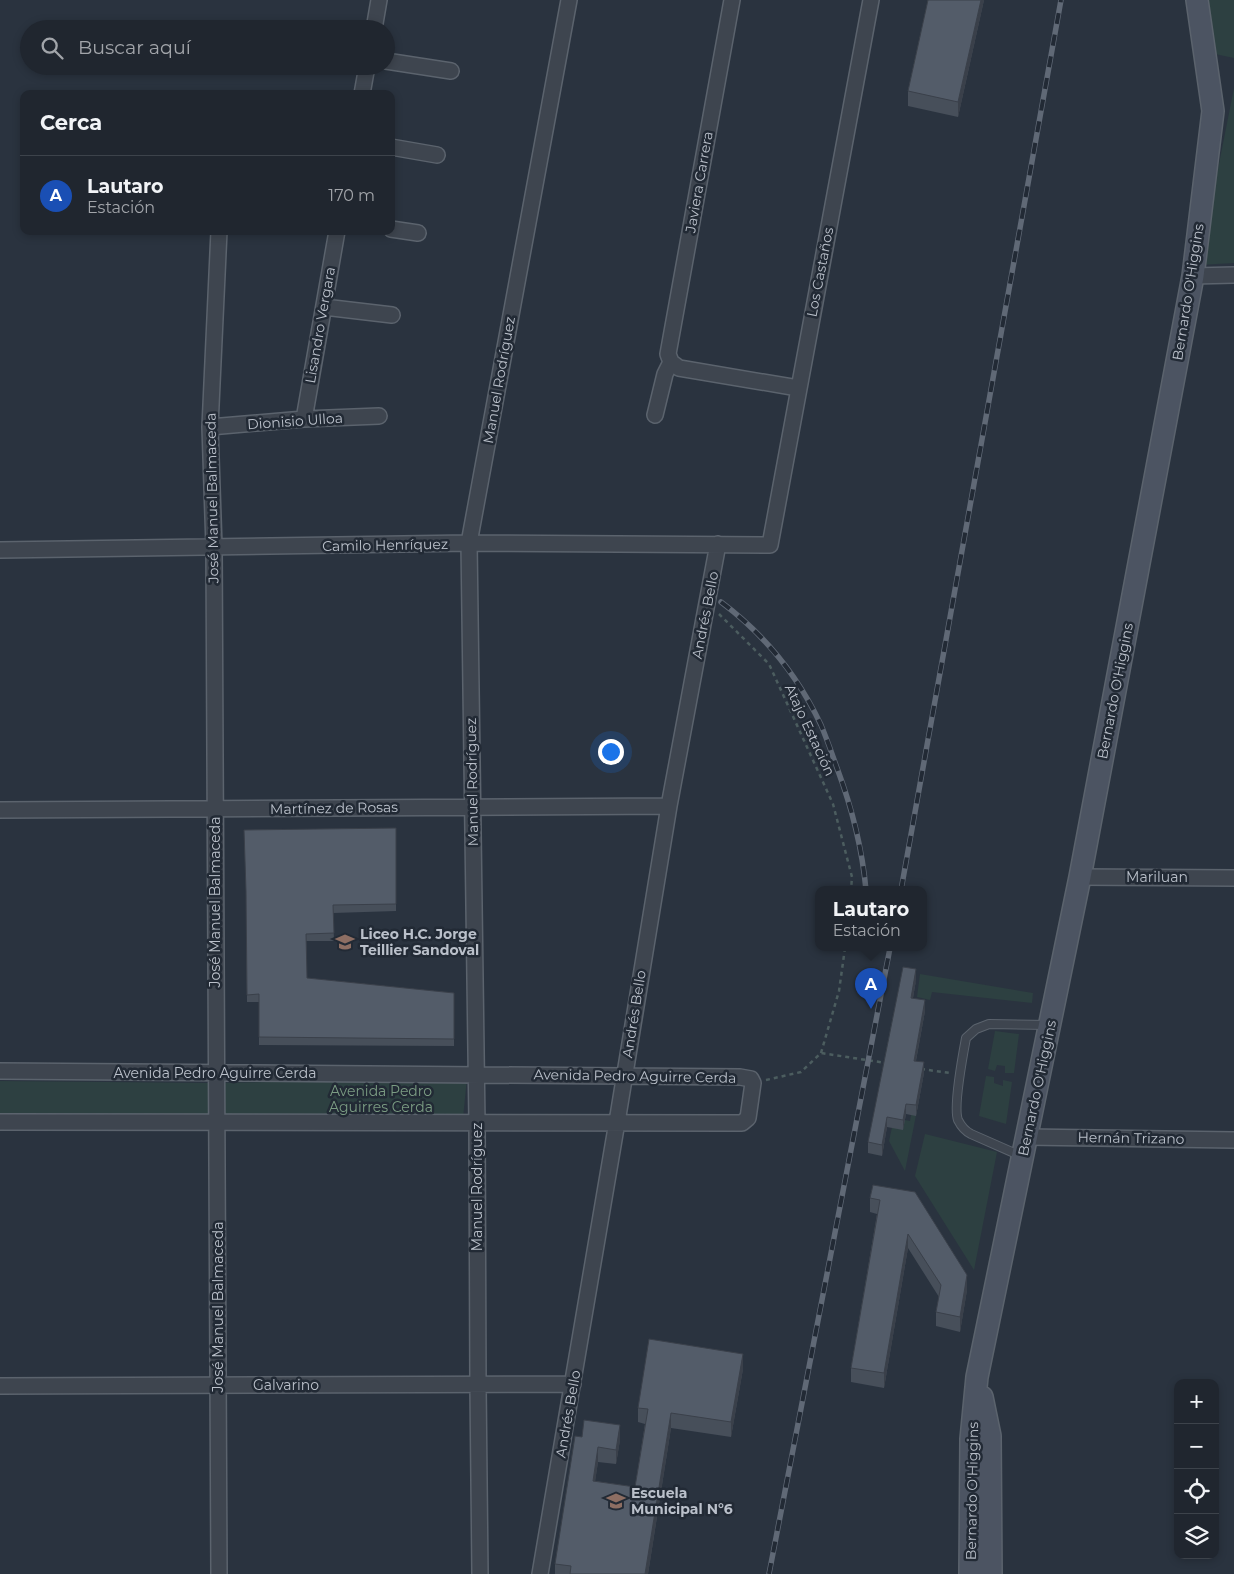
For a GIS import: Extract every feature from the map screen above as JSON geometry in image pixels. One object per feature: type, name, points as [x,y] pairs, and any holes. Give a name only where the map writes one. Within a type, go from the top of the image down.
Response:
[{"type":"main road","name":"Bernardo O'Higgins","points":[[970,1574],[972,1439],[978,1377],[1080,877],[1193,276],[1213,111],[1197,0]]},
{"type":"main road","name":"Bernardo O'Higgins","points":[[978,1377],[990,1436],[991,1574]]},
{"type":"street","points":[[376,20],[379,0]]},
{"type":"street","name":"Manuel Rodríguez","points":[[480,1574],[477,1123],[469,544],[569,0]]},
{"type":"street","name":"Javiera Carrera","points":[[654,415],[665,374],[672,362],[669,358],[668,349],[732,0]]},
{"type":"street","name":"Los Castaños","points":[[770,545],[871,0]]},
{"type":"street","points":[[395,62],[451,71]]},
{"type":"street","points":[[363,90],[365,75]]},
{"type":"street","points":[[395,147],[437,155]]},
{"type":"street","points":[[395,230],[418,233]]},
{"type":"street","name":"José Manuel Balmaceda","points":[[219,235],[210,428],[214,547],[219,1574]]},
{"type":"street","name":"Lisandro Vergara","points":[[304,419],[336,235]]},
{"type":"street","points":[[1193,276],[1234,275]]},
{"type":"street","points":[[324,307],[392,315]]},
{"type":"street","points":[[672,362],[680,368],[798,388]]},
{"type":"street","name":"Dionisio Ulloa","points":[[210,428],[304,419],[380,416]]},
{"type":"street","name":"Camilo Henríquez","points":[[0,550],[469,544],[770,545]]},
{"type":"street","name":"Andrés Bello","points":[[540,1574],[617,1122],[668,806],[718,544]]},
{"type":"street","name":"Martínez de Rosas","points":[[0,810],[668,806]]},
{"type":"street","name":"Mariluan","points":[[1080,877],[1234,878]]},
{"type":"street","name":"Avenida Pedro Aguirre Cerda","points":[[0,1071],[740,1076],[751,1079],[753,1084],[748,1118],[742,1123],[0,1122]]},
{"type":"street","name":"Hernán Trizano","points":[[1025,1147],[1234,1140]]},
{"type":"street","name":"Galvarino","points":[[0,1386],[573,1384]]},
{"type":"lane","points":[[1025,1147],[971,1134],[961,1126],[956,1114],[966,1038],[976,1028],[989,1024],[1050,1025]]},
{"type":"path","name":"Atajo Estación","points":[[707,602],[769,664],[833,804],[852,877],[851,886]]},
{"type":"path","points":[[753,1084],[801,1072],[821,1053],[839,991],[845,951]]},
{"type":"path","points":[[821,1053],[895,1064]]},
{"type":"path","points":[[914,1068],[961,1074]]},
{"type":"green space","points":[[1202,0],[1234,0],[1234,58],[1210,53]]},
{"type":"green space","points":[[1234,88],[1234,263],[1199,265]]},
{"type":"green space","points":[[920,974],[1033,993],[1032,1003],[932,992],[930,1000],[917,997]]},
{"type":"green space","points":[[995,1031],[1019,1034],[1014,1073],[1005,1073],[1005,1066],[997,1065],[995,1071],[988,1069]]},
{"type":"green space","points":[[986,1076],[994,1077],[994,1083],[1003,1086],[1003,1080],[1012,1082],[1006,1124],[979,1116]]},
{"type":"green space","name":"Avenida Pedro Aguirres Cerda","points":[[467,1078],[463,1118],[0,1117],[0,1081],[213,1083]]},
{"type":"green space","points":[[913,1104],[918,1105],[905,1171],[889,1141],[894,1118],[910,1121]]},
{"type":"green space","points":[[925,1134],[997,1152],[974,1270],[915,1176]]},
{"type":"building","points":[[928,0],[981,0],[958,102],[908,91]]},
{"type":"building","points":[[396,828],[396,904],[333,905],[334,933],[306,934],[307,978],[454,993],[454,1039],[259,1037],[259,994],[247,995],[244,830]]},
{"type":"building","points":[[903,967],[916,969],[911,998],[925,1000],[914,1061],[924,1062],[916,1105],[906,1104],[903,1120],[887,1117],[882,1145],[868,1142]]},
{"type":"building","points":[[873,1185],[915,1192],[967,1275],[960,1317],[936,1312],[941,1285],[908,1234],[884,1373],[851,1368],[880,1200],[870,1198]]},
{"type":"building","name":"Escuela Municipal N°6","points":[[649,1339],[743,1354],[731,1422],[671,1413],[645,1574],[570,1574],[571,1566],[555,1564],[575,1436],[582,1437],[584,1420],[620,1425],[616,1450],[598,1447],[593,1481],[635,1487],[648,1409],[638,1408]]},
{"type":"railway","points":[[902,886],[1061,0]]},
{"type":"railway","points":[[721,602],[752,628],[779,657],[812,707],[821,725],[852,813],[862,858],[866,886]]},
{"type":"railway","points":[[769,1574],[889,951]]},
{"type":"place","name":"Liceo H.C. Jorge Teillier Sandoval","points":[[345,942]]},
{"type":"place","name":"Lautaro","points":[[871,1009]]},
{"type":"place","name":"Escuela Municipal N°6","points":[[616,1501]]}]
